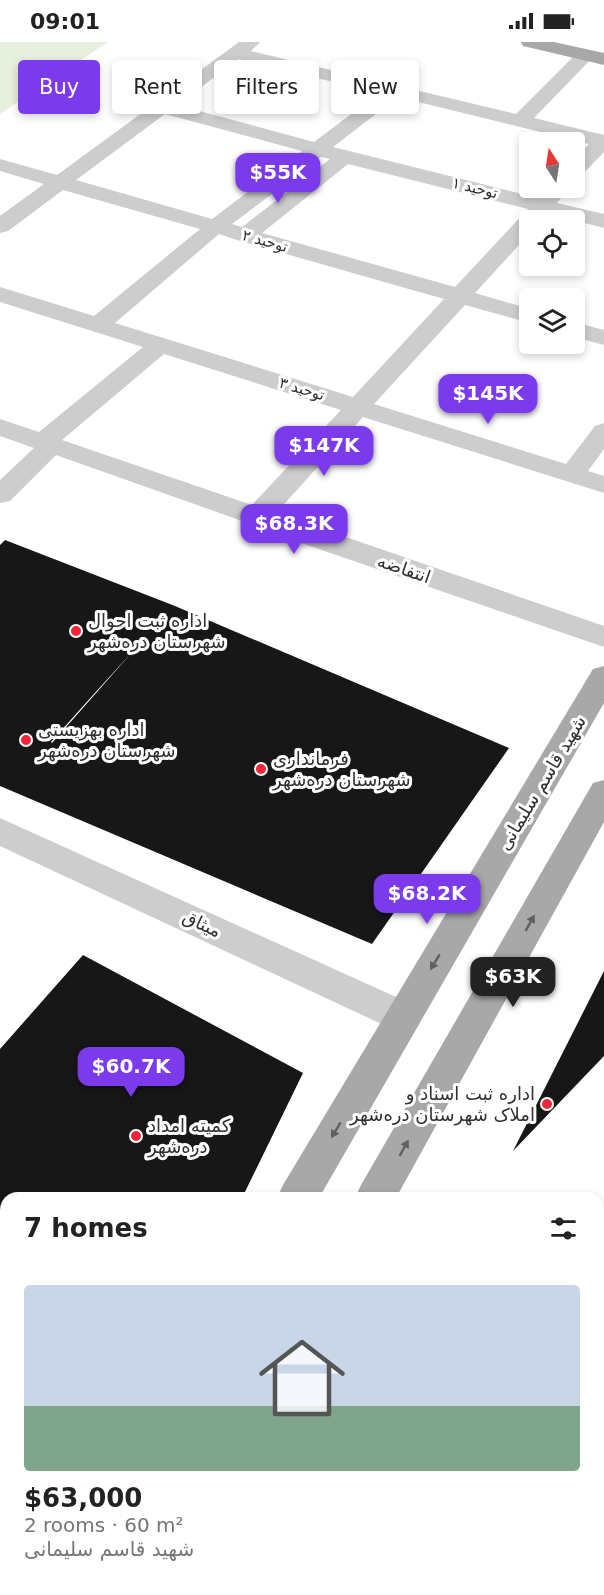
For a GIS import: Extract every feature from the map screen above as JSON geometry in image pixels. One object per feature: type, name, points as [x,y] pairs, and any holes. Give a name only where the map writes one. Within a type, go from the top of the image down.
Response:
[{"type":"main road","points":[[530,42],[595,57]]},
{"type":"main road","name":"شهید قاسم سلیمانی","points":[[301,1192],[604,677]]},
{"type":"main road","points":[[378,1192],[604,792]]},
{"type":"street","points":[[202,78],[244,47],[331,73]]},
{"type":"street","points":[[519,122],[595,57]]},
{"type":"street","points":[[421,98],[604,141]]},
{"type":"street","points":[[0,226],[152,114]]},
{"type":"street","points":[[187,114],[345,157]]},
{"type":"street","points":[[98,325],[215,226],[364,114]]},
{"type":"street","points":[[585,161],[604,141]]},
{"type":"street","points":[[245,235],[362,144]]},
{"type":"street","name":"توحید ۱","points":[[345,157],[604,221]]},
{"type":"street","name":"توحید ۲","points":[[0,165],[519,313]]},
{"type":"street","points":[[256,518],[551,198]]},
{"type":"street","name":"توحید ۳","points":[[0,294],[604,485]]},
{"type":"street","points":[[585,332],[604,338]]},
{"type":"street","points":[[0,495],[48,444],[160,345]]},
{"type":"street","name":"انتفاضه","points":[[0,427],[256,518],[604,637]]},
{"type":"street","points":[[571,475],[604,431]]},
{"type":"street","name":"میثاق","points":[[0,831],[403,1017]]},
{"type":"green space","points":[[0,42],[108,42],[81,60],[18,60],[18,102],[0,114]]},
{"type":"building","name":"فرمانداری شهرستان دره‌شهر","points":[[5,540],[175,606],[509,748],[372,944],[0,786],[0,545]],"holes":[[[134,650],[52,743],[51,742]]]},
{"type":"building","name":"کمیته امداد دره‌شهر","points":[[83,955],[303,1073],[245,1192],[0,1192],[0,1049]]},
{"type":"building","name":"اداره ثبت اسناد و املاک شهرستان دره‌شهر","points":[[604,971],[604,1056],[513,1151]]},
{"type":"place","name":"اداره ثبت احوال شهرستان دره‌شهر","points":[[76,631]]},
{"type":"place","name":"اداره بهزیستی شهرستان دره‌شهر","points":[[26,740]]},
{"type":"place","name":"فرمانداری شهرستان دره‌شهر","points":[[261,769]]},
{"type":"place","name":"اداره ثبت اسناد و املاک شهرستان دره‌شهر","points":[[547,1104]]},
{"type":"place","name":"کمیته امداد دره‌شهر","points":[[136,1136]]}]
